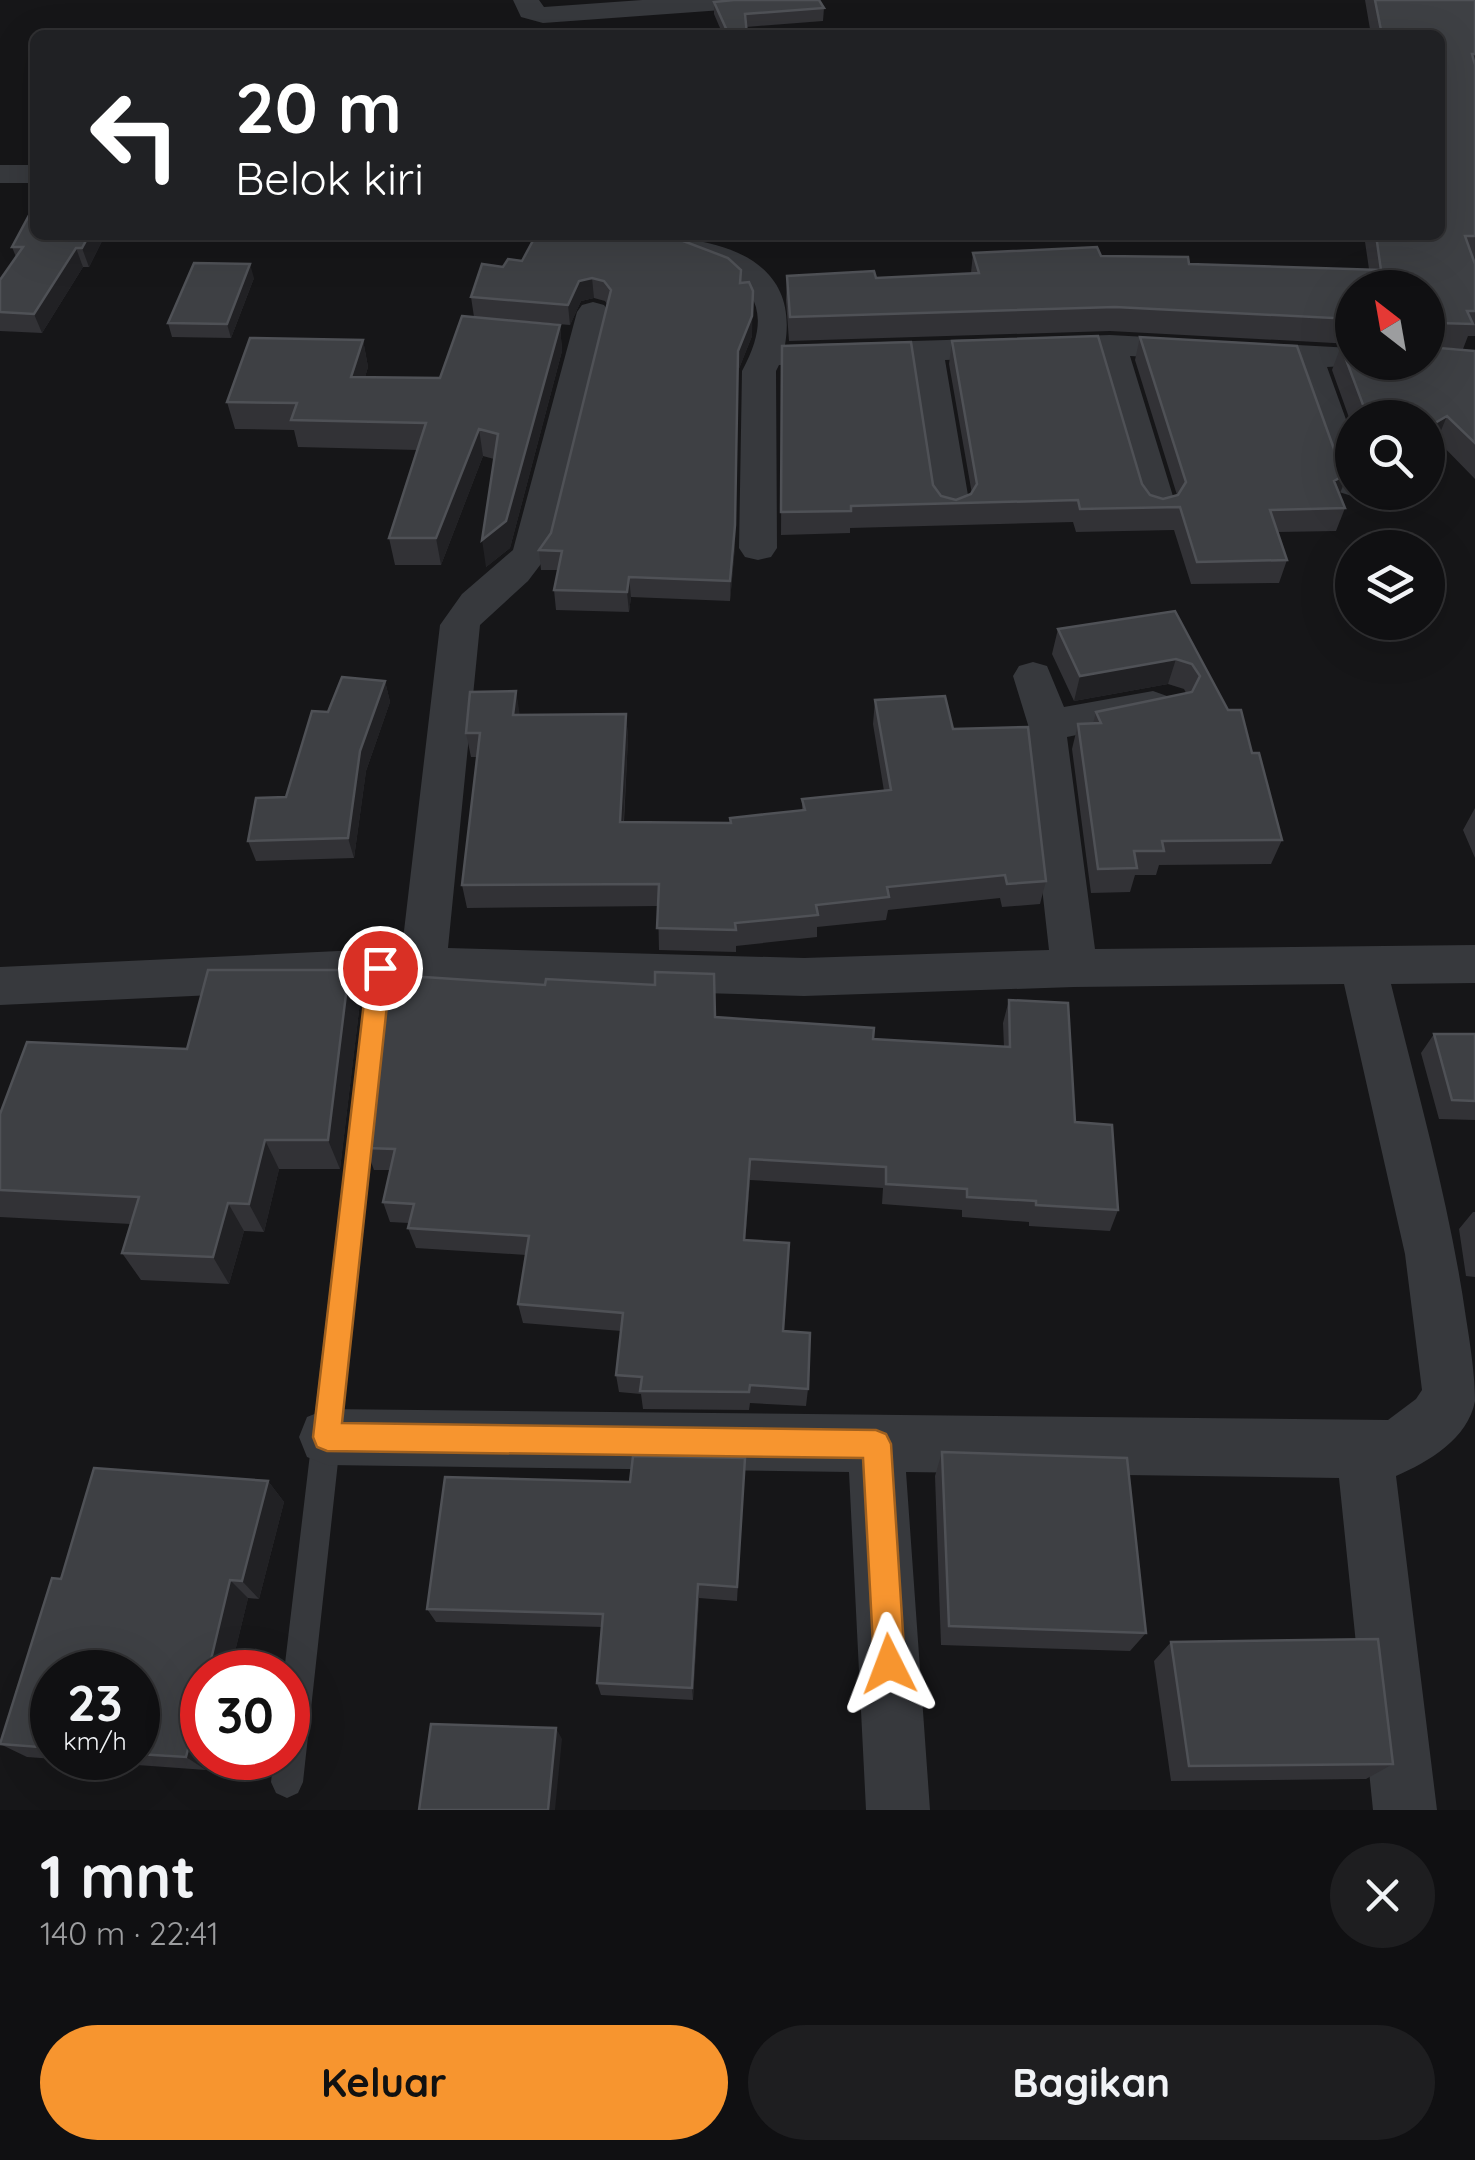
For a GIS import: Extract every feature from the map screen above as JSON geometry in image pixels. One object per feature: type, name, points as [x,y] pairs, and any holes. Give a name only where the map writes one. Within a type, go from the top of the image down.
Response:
[{"type":"street","points":[[526,0],[530,11],[543,15],[750,0]]},
{"type":"street","points":[[0,174],[30,174]]},
{"type":"street","points":[[658,240],[714,252],[746,271],[772,310],[766,358],[759,371],[758,548]]},
{"type":"street","points":[[401,967],[460,625],[468,607],[523,566],[531,552],[576,329]]},
{"type":"street","points":[[766,358],[784,352],[1110,344],[1335,357]]},
{"type":"street","points":[[1110,344],[1158,506]]},
{"type":"street","points":[[927,349],[952,507]]},
{"type":"street","points":[[1307,356],[1335,435]]},
{"type":"street","points":[[1033,676],[1050,728],[1046,749],[1074,968]]},
{"type":"street","points":[[1050,728],[1168,703]]},
{"type":"street","points":[[0,986],[401,967],[804,977],[1074,968],[1475,964]]},
{"type":"street","points":[[327,1437],[1395,1448],[1436,1418],[1450,1396],[1431,1254],[1363,965]]},
{"type":"street","points":[[876,1444],[898,1810]]},
{"type":"street","points":[[1364,1450],[1405,1810]]},
{"type":"lane","points":[[287,1782],[327,1437],[401,967]]},
{"type":"building","points":[[819,0],[824,8],[745,14],[747,30],[727,30],[714,2]]},
{"type":"building","points":[[1375,0],[1475,0],[1475,236],[1465,236],[1475,264],[1475,311],[1467,311],[1473,324],[1445,323],[1445,270],[1381,270],[1377,240],[1445,240],[1445,30],[1381,30]]},
{"type":"building","points":[[30,213],[30,240],[86,240],[82,248],[76,248],[34,314],[0,312],[0,280],[23,247],[12,247]]},
{"type":"building","points":[[533,240],[681,240],[728,258],[741,270],[740,283],[749,282],[753,291],[752,316],[738,351],[735,525],[730,581],[629,577],[627,592],[554,590],[562,551],[539,550],[551,533],[611,290],[604,281],[592,278],[579,281],[568,305],[471,297],[482,264],[503,267],[508,259],[522,261]]},
{"type":"building","points":[[1097,247],[1101,256],[1188,257],[1189,264],[1381,270],[1335,270],[1335,318],[1115,307],[790,317],[787,276],[874,271],[876,278],[979,273],[973,253]]},
{"type":"building","points":[[194,263],[250,264],[227,324],[168,323]]},
{"type":"building","points":[[462,316],[560,325],[506,521],[482,540],[498,434],[479,429],[436,538],[389,538],[426,423],[291,420],[297,403],[227,402],[250,338],[363,340],[351,377],[440,378]]},
{"type":"building","points":[[1098,336],[1142,484],[1150,495],[1163,499],[1178,495],[1186,482],[1140,337],[1297,346],[1335,452],[1335,508],[1270,510],[1287,560],[1197,562],[1180,507],[1080,509],[1078,500],[851,506],[851,511],[781,512],[782,346],[911,342],[933,485],[941,496],[956,500],[971,494],[977,484],[952,341]]},
{"type":"building","points":[[1445,348],[1475,351],[1475,443],[1445,417],[1445,400],[1361,400],[1354,380],[1445,380]]},
{"type":"building","points":[[1175,611],[1228,710],[1241,710],[1252,753],[1259,753],[1282,840],[1162,841],[1164,851],[1134,851],[1137,868],[1098,869],[1078,724],[1101,723],[1096,712],[1192,692],[1200,676],[1192,664],[1176,659],[1080,676],[1058,629]]},
{"type":"building","points":[[342,677],[385,681],[360,751],[348,838],[248,841],[256,798],[286,797],[312,711],[328,712]]},
{"type":"building","points":[[516,691],[513,715],[626,714],[620,822],[731,823],[730,818],[805,810],[802,799],[891,790],[875,700],[945,696],[953,729],[1028,727],[1046,881],[1007,884],[1005,875],[887,887],[889,897],[816,905],[818,915],[735,923],[736,930],[657,928],[659,884],[462,885],[480,733],[466,733],[470,692]]},
{"type":"building","points":[[208,970],[349,970],[328,1140],[265,1140],[249,1204],[228,1203],[213,1257],[122,1253],[139,1197],[0,1190],[0,1114],[27,1042],[187,1049]]},
{"type":"building","points":[[655,972],[714,974],[715,1017],[874,1028],[873,1039],[1010,1047],[1009,1000],[1068,1003],[1075,1122],[1112,1125],[1118,1210],[1036,1205],[1036,1201],[967,1197],[967,1189],[886,1184],[886,1167],[750,1159],[744,1240],[789,1243],[783,1331],[810,1333],[808,1389],[750,1385],[749,1392],[640,1391],[642,1377],[616,1375],[623,1313],[518,1304],[529,1236],[408,1228],[414,1204],[383,1202],[395,1149],[366,1148],[385,979],[424,977],[545,985],[546,979],[655,985]]},
{"type":"building","points":[[1434,1034],[1475,1034],[1475,1101],[1452,1100]]},
{"type":"building","points":[[942,1452],[1127,1458],[1146,1633],[949,1626]]},
{"type":"building","points":[[633,1456],[745,1458],[737,1587],[698,1584],[692,1688],[597,1683],[603,1614],[427,1609],[445,1477],[630,1482]]},
{"type":"building","points":[[94,1468],[268,1481],[242,1581],[230,1580],[213,1650],[180,1650],[180,1757],[160,1755],[160,1650],[30,1650],[30,1746],[0,1744],[52,1578],[61,1579]]},
{"type":"building","points":[[1378,1639],[1393,1764],[1189,1766],[1171,1642]]},
{"type":"building","points":[[431,1724],[556,1728],[548,1810],[419,1810]]},
{"type":"route","points":[[380,968],[327,1437],[876,1444],[889,1664]]}]
